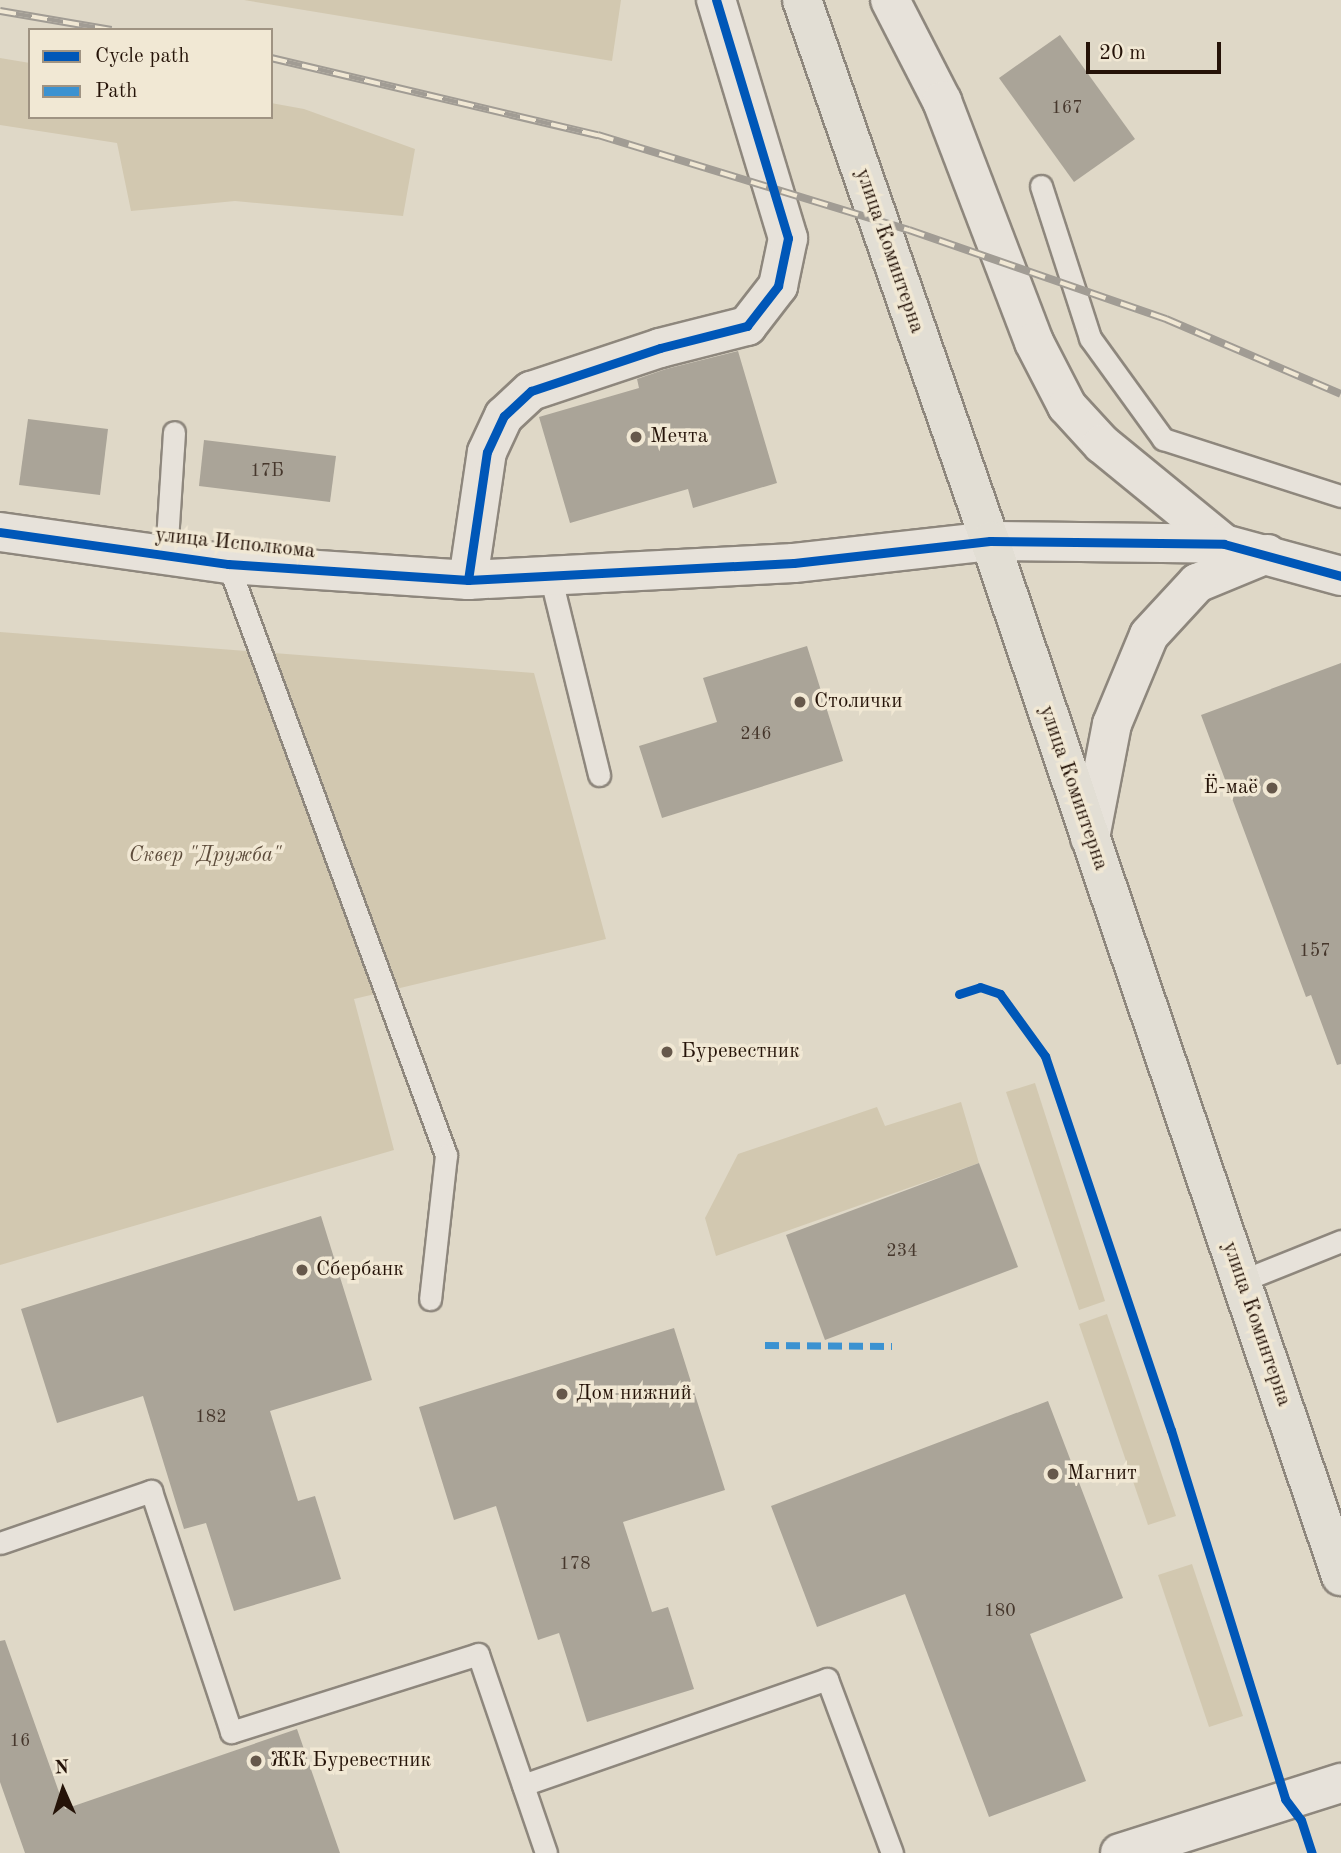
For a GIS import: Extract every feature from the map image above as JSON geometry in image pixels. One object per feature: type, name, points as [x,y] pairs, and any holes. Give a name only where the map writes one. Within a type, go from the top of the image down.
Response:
[{"type":"main road","name":"улица Коминтерна","points":[[802,0],[990,541],[1341,1576]]},
{"type":"street","points":[[468,580],[487,452],[504,416],[531,391],[660,348],[747,326],[778,286],[788,238],[716,0]]},
{"type":"street","points":[[890,0],[942,101],[1034,342],[1067,406],[1102,444],[1224,544],[1341,576]]},
{"type":"street","name":"улица Исполкома","points":[[0,532],[228,564],[468,580],[794,563],[990,541],[1224,544]]},
{"type":"street","points":[[1090,838],[1112,724],[1149,635],[1197,583],[1267,554]]},
{"type":"street","points":[[1120,1853],[1341,1783]]},
{"type":"lane","points":[[1041,186],[1090,338],[1163,439],[1341,496]]},
{"type":"lane","points":[[166,556],[174,432]]},
{"type":"lane","points":[[228,564],[446,1155],[430,1299]]},
{"type":"lane","points":[[550,575],[599,775]]},
{"type":"lane","points":[[1241,1281],[1341,1241]]},
{"type":"lane","points":[[0,1543],[151,1491],[230,1732],[478,1654],[546,1853]]},
{"type":"lane","points":[[523,1785],[827,1679],[892,1853]]},
{"type":"green space","points":[[244,0],[621,0],[612,61]]},
{"type":"green space","points":[[0,58],[28,63],[28,119],[273,119],[273,103],[304,109],[415,149],[403,216],[235,201],[131,211],[117,143],[0,125]]},
{"type":"green space","name":"Сквер \"Дружба\"","points":[[0,632],[534,673],[606,939],[354,999],[394,1150],[0,1265]]},
{"type":"green space","points":[[1035,1083],[1105,1301],[1079,1310],[1006,1092]]},
{"type":"green space","points":[[961,1102],[979,1163],[716,1256],[705,1218],[738,1154],[877,1107],[885,1126]]},
{"type":"green space","points":[[1107,1314],[1176,1516],[1148,1525],[1079,1324]]},
{"type":"green space","points":[[1192,1564],[1243,1716],[1209,1727],[1158,1575]]},
{"type":"building","points":[[1060,35],[1135,139],[1074,182],[999,78]]},
{"type":"building","points":[[738,351],[777,483],[693,508],[688,489],[570,523],[539,417],[639,388],[637,379],[666,369]]},
{"type":"building","points":[[28,419],[108,429],[100,495],[19,485]]},
{"type":"building","points":[[204,440],[336,456],[330,502],[199,486]]},
{"type":"building","points":[[807,646],[843,761],[662,818],[639,746],[717,722],[703,678]]},
{"type":"building","points":[[1341,663],[1341,1064],[1337,1065],[1311,995],[1306,997],[1201,715]]},
{"type":"building","points":[[979,1163],[1018,1267],[825,1340],[786,1235]]},
{"type":"building","points":[[321,1216],[372,1380],[270,1411],[298,1501],[315,1496],[341,1579],[234,1611],[206,1523],[184,1529],[143,1396],[57,1423],[21,1309]]},
{"type":"building","points":[[674,1328],[725,1490],[623,1522],[652,1612],[668,1607],[694,1689],[587,1722],[559,1633],[538,1640],[496,1506],[454,1520],[419,1407]]},
{"type":"building","points":[[1048,1401],[1123,1598],[1030,1634],[1086,1781],[989,1817],[905,1594],[817,1627],[771,1506]]},
{"type":"building","name":"ЖК Буревестник","points":[[5,1640],[65,1809],[297,1729],[340,1853],[25,1853],[0,1782],[0,1641]]},
{"type":"railway","points":[[0,11],[99,28]]},
{"type":"railway","points":[[273,58],[598,135],[909,230],[1166,319],[1341,394]]},
{"type":"marked path","points":[[765,1345],[892,1346]]},
{"type":"cycle path","points":[[468,580],[487,452],[504,416],[531,391],[660,348],[747,326],[778,286],[788,238],[716,0]]},
{"type":"cycle path","points":[[0,532],[228,564],[468,580],[794,563],[990,541],[1224,544],[1341,576]]},
{"type":"cycle path","points":[[959,994],[980,987],[1000,994],[1045,1056],[1171,1430],[1285,1799],[1301,1820],[1312,1853]]},
{"type":"place","name":"Мечта","points":[[636,437]]},
{"type":"place","name":"Столички","points":[[800,702]]},
{"type":"place","name":"Ё-маё","points":[[1272,788]]},
{"type":"place","name":"Буревестник","points":[[667,1052]]},
{"type":"place","name":"Сбербанк","points":[[302,1270]]},
{"type":"place","name":"Дом нижний","points":[[562,1394]]},
{"type":"place","name":"Магнит","points":[[1053,1474]]},
{"type":"place","name":"ЖК Буревестник","points":[[256,1761]]}]
